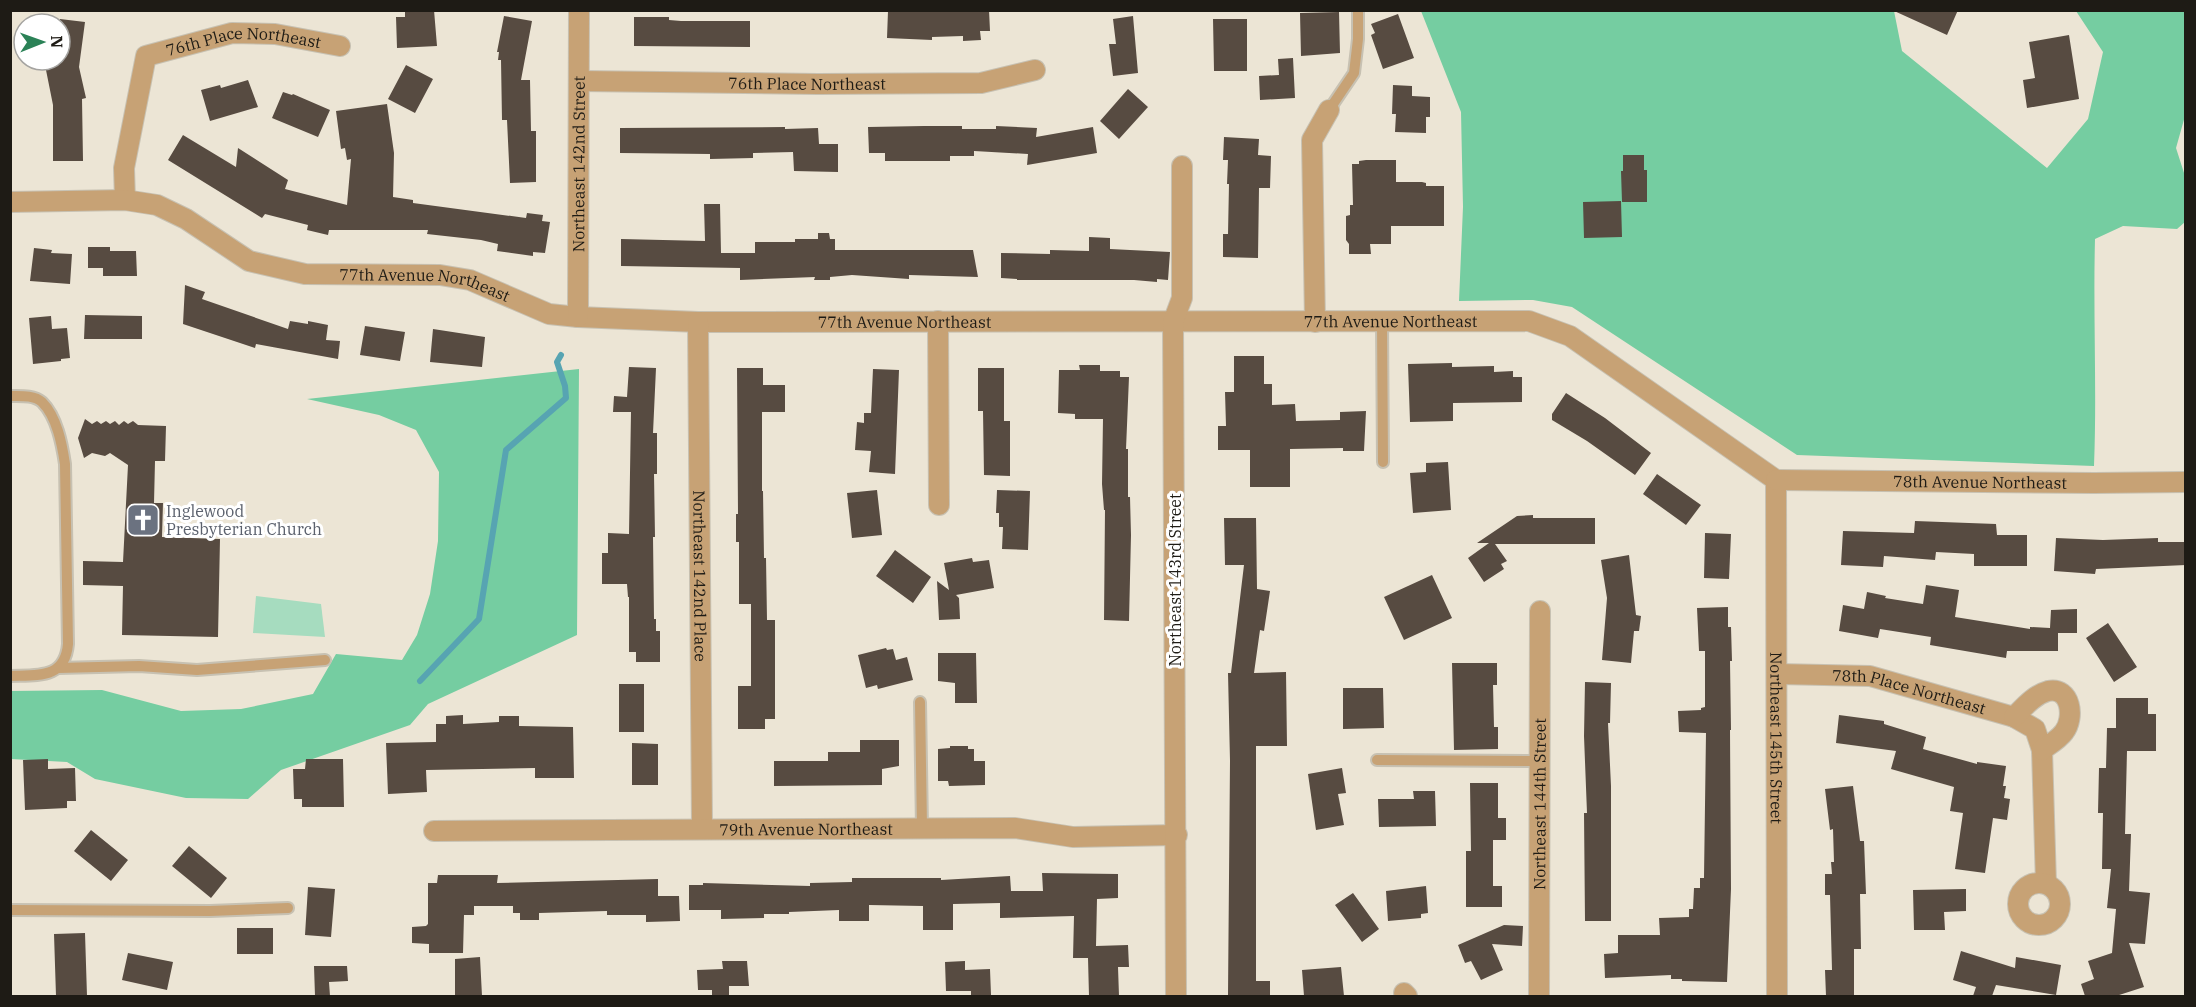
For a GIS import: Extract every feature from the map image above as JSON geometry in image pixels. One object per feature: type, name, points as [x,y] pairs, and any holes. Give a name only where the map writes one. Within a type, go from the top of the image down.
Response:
[{"type":"street","name":"Northeast 142nd Street","points":[[578,317],[579,10]]},
{"type":"street","name":"76th Place Northeast","points":[[125,200],[124,168],[146,56],[232,33],[275,34],[340,46]]},
{"type":"street","name":"76th Place Northeast","points":[[579,81],[818,84],[981,82],[1035,70]]},
{"type":"street","points":[[1315,322],[1312,140],[1329,110]]},
{"type":"street","name":"Northeast 143rd Street","points":[[1176,996],[1173,322],[1182,298],[1182,166]]},
{"type":"street","name":"77th Avenue Northeast","points":[[10,202],[125,200],[157,205],[186,219],[249,261],[305,273],[440,275],[470,280],[549,314],[578,317],[698,322],[1529,321],[1570,336],[1776,480]]},
{"type":"street","points":[[938,321],[939,505]]},
{"type":"street","name":"Northeast 142nd Place","points":[[698,322],[702,828]]},
{"type":"street","name":"78th Avenue Northeast","points":[[1776,480],[2186,482]]},
{"type":"street","name":"Northeast 145th Street","points":[[1776,480],[1777,996]]},
{"type":"street","name":"Northeast 144th Street","points":[[1539,996],[1540,610]]},
{"type":"street","name":"78th Place Northeast","points":[[1778,674],[1870,676],[2014,717],[2035,729],[2042,750]]},
{"type":"street","points":[[2014,717],[2041,693],[2055,690],[2062,692],[2069,705],[2069,723],[2064,733],[2042,750],[2046,884]]},
{"type":"street","name":"79th Avenue Northeast","points":[[434,824],[702,828],[1015,828],[1073,837],[1177,835]]},
{"type":"lane","points":[[1329,110],[1354,73],[1358,39],[1358,10]]},
{"type":"lane","points":[[1382,322],[1383,462]]},
{"type":"lane","points":[[10,396],[24,396],[42,402],[51,416],[61,442],[65,464],[68,644],[67,654],[58,668]]},
{"type":"lane","points":[[10,676],[40,675],[58,668],[139,666],[197,670],[325,660]]},
{"type":"lane","points":[[920,702],[922,828]]},
{"type":"lane","points":[[1377,760],[1540,761]]},
{"type":"lane","points":[[10,910],[210,911],[288,908]]},
{"type":"green space","points":[[1421,11],[1894,11],[1902,51],[2047,168],[2088,119],[2103,52],[2076,11],[2185,11],[2185,116],[2176,148],[2185,176],[2185,222],[2177,229],[2123,226],[2095,239],[2094,466],[1797,455],[1572,307],[1533,300],[1459,301],[1463,207],[1461,112]]},
{"type":"green space","points":[[579,369],[577,635],[428,704],[410,725],[281,770],[248,799],[186,798],[95,779],[67,762],[11,759],[10,691],[102,690],[181,711],[241,709],[313,694],[336,654],[402,660],[417,635],[430,594],[438,541],[439,472],[416,430],[379,415],[307,399]]},
{"type":"green space","points":[[256,596],[321,604],[325,637],[253,633]]},
{"type":"building","points":[[405,10],[434,10],[437,46],[397,48],[396,17],[405,17]]},
{"type":"building","points":[[989,10],[990,31],[980,31],[981,40],[963,41],[963,36],[932,37],[932,40],[887,38],[888,11]]},
{"type":"building","points":[[1892,10],[1958,10],[1947,35]]},
{"type":"building","points":[[1339,12],[1340,53],[1301,56],[1300,13]]},
{"type":"building","points":[[1398,14],[1414,58],[1383,69],[1371,35],[1375,33],[1371,24]]},
{"type":"building","points":[[504,16],[532,21],[521,80],[530,80],[531,131],[536,131],[536,182],[510,183],[507,120],[502,120],[501,60],[498,60],[499,52],[497,52]]},
{"type":"building","points":[[1133,16],[1138,73],[1113,76],[1109,44],[1116,44],[1113,19]]},
{"type":"building","points":[[634,17],[669,17],[669,20],[681,21],[750,21],[750,47],[634,46]]},
{"type":"building","points":[[1213,19],[1247,19],[1247,71],[1214,71]]},
{"type":"building","points":[[72,20],[85,22],[79,67],[86,98],[82,99],[83,161],[53,161],[53,105],[46,72],[72,72]]},
{"type":"building","points":[[2069,35],[2079,99],[2027,108],[2023,80],[2035,78],[2029,42]]},
{"type":"building","points":[[1293,58],[1295,98],[1260,100],[1259,76],[1279,75],[1278,59]]},
{"type":"building","points":[[406,65],[433,79],[415,113],[388,99]]},
{"type":"building","points":[[248,80],[258,107],[210,121],[201,90],[220,85],[221,88]]},
{"type":"building","points":[[1393,85],[1412,86],[1412,96],[1430,97],[1430,117],[1426,117],[1426,133],[1395,132],[1396,114],[1392,114]]},
{"type":"building","points":[[1128,89],[1148,107],[1119,139],[1100,121]]},
{"type":"building","points":[[283,92],[330,110],[318,137],[272,118]]},
{"type":"building","points":[[387,104],[394,153],[393,197],[413,200],[413,203],[526,218],[527,213],[543,215],[542,221],[550,222],[545,253],[533,252],[533,256],[497,251],[498,244],[427,234],[428,230],[329,230],[328,235],[307,230],[308,225],[265,214],[262,218],[168,160],[183,135],[236,167],[238,148],[288,180],[285,189],[347,205],[351,159],[347,160],[345,148],[341,149],[336,111]]},
{"type":"building","points":[[962,126],[962,129],[996,129],[996,126],[1037,128],[1036,137],[1093,127],[1097,153],[1027,165],[1028,154],[974,151],[974,156],[950,156],[950,161],[885,161],[885,153],[869,153],[868,127]]},
{"type":"building","points":[[785,127],[785,129],[818,128],[819,144],[838,144],[838,172],[794,171],[793,152],[753,153],[753,158],[710,159],[710,154],[620,153],[620,128]]},
{"type":"building","points":[[1224,137],[1259,139],[1258,155],[1271,156],[1270,188],[1259,188],[1258,258],[1223,257],[1223,234],[1228,234],[1229,184],[1227,184],[1228,160],[1223,160]]},
{"type":"building","points":[[1623,155],[1644,155],[1644,170],[1647,170],[1647,202],[1622,202]]},
{"type":"building","points":[[1396,160],[1396,182],[1422,182],[1426,183],[1426,186],[1444,186],[1444,226],[1391,226],[1391,244],[1370,244],[1371,254],[1349,254],[1349,244],[1346,240],[1346,216],[1350,215],[1350,205],[1353,205],[1352,164],[1359,164],[1359,161]]},
{"type":"building","points":[[1621,201],[1622,237],[1584,238],[1583,202]]},
{"type":"building","points":[[704,204],[720,204],[721,253],[755,253],[755,242],[795,242],[795,239],[818,239],[818,233],[829,233],[830,239],[835,239],[835,250],[973,250],[978,277],[909,275],[909,279],[852,275],[830,277],[830,280],[814,280],[815,277],[740,280],[740,268],[621,266],[621,239],[705,241]]},
{"type":"building","points":[[1089,237],[1110,238],[1110,249],[1170,252],[1168,280],[1157,279],[1157,282],[1001,278],[1001,253],[1050,254],[1050,250],[1089,251]]},
{"type":"building","points":[[88,247],[110,247],[110,251],[136,251],[137,276],[103,276],[103,268],[88,268]]},
{"type":"building","points":[[34,248],[52,250],[51,253],[72,254],[70,284],[30,281]]},
{"type":"building","points":[[185,285],[205,292],[202,299],[288,329],[290,321],[308,324],[308,321],[328,325],[326,340],[340,341],[338,359],[256,344],[255,348],[183,324]]},
{"type":"building","points":[[85,315],[142,316],[142,339],[84,339]]},
{"type":"building","points":[[51,316],[52,329],[67,328],[70,358],[33,364],[29,318]]},
{"type":"building","points":[[365,326],[405,332],[400,361],[360,355]]},
{"type":"building","points":[[433,329],[485,337],[482,367],[430,362]]},
{"type":"building","points":[[1234,356],[1264,356],[1264,384],[1272,384],[1272,405],[1295,404],[1296,421],[1340,420],[1340,412],[1366,411],[1364,451],[1343,451],[1343,448],[1290,449],[1290,487],[1250,487],[1250,450],[1218,450],[1218,426],[1226,426],[1225,392],[1234,392]]},
{"type":"building","points":[[1452,363],[1452,367],[1494,366],[1494,372],[1513,371],[1513,377],[1522,377],[1522,402],[1453,403],[1453,421],[1410,422],[1408,364]]},
{"type":"building","points":[[1079,365],[1100,365],[1100,371],[1120,371],[1120,377],[1129,377],[1126,449],[1128,449],[1131,535],[1129,621],[1104,620],[1103,419],[1075,419],[1075,414],[1058,413],[1059,370],[1080,370]]},
{"type":"building","points":[[629,367],[656,368],[653,433],[657,433],[657,474],[654,474],[654,619],[656,619],[656,631],[660,631],[660,662],[636,662],[636,652],[629,652],[627,584],[602,584],[602,553],[608,553],[608,533],[629,534],[631,412],[613,412],[614,396],[627,397]]},
{"type":"building","points":[[737,368],[763,368],[763,385],[785,385],[785,412],[762,412],[762,491],[767,620],[775,620],[775,719],[765,719],[765,729],[738,729],[738,686],[751,686],[751,604],[739,604],[739,542],[736,542],[736,514],[738,514]]},
{"type":"building","points":[[978,368],[1004,368],[1004,421],[1010,421],[1010,476],[984,475],[983,411],[978,411]]},
{"type":"building","points":[[873,369],[899,370],[895,474],[869,472],[871,451],[855,450],[857,422],[864,423],[864,413],[871,413]]},
{"type":"building","points":[[1566,393],[1605,418],[1651,453],[1635,475],[1587,441],[1552,420],[1552,414]]},
{"type":"building","name":"Inglewood Presbyterian Church","points":[[85,419],[92,424],[97,421],[101,424],[106,421],[110,424],[115,421],[119,425],[124,421],[128,424],[133,421],[138,425],[166,426],[165,461],[155,461],[154,503],[163,503],[162,537],[220,539],[218,637],[122,635],[123,586],[83,585],[83,561],[123,562],[128,465],[110,453],[105,456],[92,453],[84,458],[78,438]]},
{"type":"building","points":[[1448,462],[1451,510],[1413,513],[1410,473],[1426,472],[1426,463]]},
{"type":"building","points":[[1657,474],[1701,505],[1686,525],[1643,494]]},
{"type":"building","points":[[877,490],[882,535],[852,538],[847,493]]},
{"type":"building","points":[[997,490],[1030,491],[1028,550],[1002,549],[1003,527],[999,527],[999,513],[996,513]]},
{"type":"building","points":[[1533,515],[1533,518],[1595,518],[1595,544],[1495,544],[1507,561],[1501,564],[1504,569],[1484,582],[1468,558],[1489,543],[1477,543],[1517,516]]},
{"type":"building","points":[[1224,518],[1256,518],[1257,589],[1270,591],[1264,631],[1260,630],[1254,673],[1286,672],[1287,746],[1256,746],[1256,981],[1270,981],[1270,996],[1228,996],[1230,761],[1228,673],[1231,673],[1244,565],[1225,565]]},
{"type":"building","points":[[1915,521],[1996,524],[1997,535],[2027,535],[2027,566],[1974,566],[1974,554],[1936,552],[1935,560],[1884,556],[1883,567],[1841,565],[1843,531],[1914,533]]},
{"type":"building","points":[[1705,533],[1731,534],[1729,579],[1704,578]]},
{"type":"building","points":[[2056,538],[2103,540],[2158,538],[2158,542],[2186,542],[2186,565],[2096,569],[2095,574],[2054,571]]},
{"type":"building","points":[[895,550],[931,577],[913,603],[876,576]]},
{"type":"building","points":[[1629,555],[1636,615],[1641,616],[1639,631],[1634,631],[1631,663],[1602,660],[1607,598],[1601,560]]},
{"type":"building","points":[[972,558],[973,562],[989,560],[994,588],[956,595],[959,598],[960,619],[939,620],[937,581],[949,590],[944,563]]},
{"type":"building","points":[[1432,575],[1452,618],[1404,640],[1384,597]]},
{"type":"building","points":[[1926,585],[1959,590],[1955,617],[2030,629],[2030,627],[2050,628],[2051,610],[2077,609],[2077,633],[2058,633],[2058,651],[2007,651],[2006,658],[1930,645],[1931,637],[1880,629],[1878,638],[1839,631],[1843,605],[1864,609],[1867,592],[1886,596],[1885,598],[1923,604]]},
{"type":"building","points":[[1728,607],[1732,661],[1730,661],[1731,889],[1727,982],[1682,981],[1682,979],[1671,979],[1671,975],[1605,978],[1604,954],[1618,953],[1618,935],[1660,935],[1659,918],[1689,917],[1689,909],[1693,909],[1694,888],[1700,888],[1700,878],[1704,878],[1706,733],[1679,732],[1678,711],[1701,710],[1705,707],[1705,651],[1699,651],[1697,608]]},
{"type":"building","points":[[2108,623],[2137,667],[2114,682],[2086,638]]},
{"type":"building","points":[[886,648],[887,650],[893,649],[896,660],[907,657],[913,680],[878,689],[877,685],[866,688],[858,655]]},
{"type":"building","points":[[938,653],[976,653],[977,703],[955,703],[955,683],[938,681]]},
{"type":"building","points":[[1452,663],[1497,663],[1497,685],[1493,685],[1494,727],[1498,727],[1498,749],[1454,750]]},
{"type":"building","points":[[1585,682],[1611,683],[1610,723],[1608,723],[1611,786],[1611,921],[1585,921],[1584,813],[1587,813],[1584,736]]},
{"type":"building","points":[[619,684],[644,684],[644,732],[619,732]]},
{"type":"building","points":[[1343,688],[1383,688],[1384,728],[1343,729]]},
{"type":"building","points":[[2116,698],[2148,698],[2148,714],[2156,714],[2156,751],[2127,751],[2125,834],[2131,834],[2129,891],[2150,893],[2145,944],[2129,943],[2144,987],[2116,996],[2085,996],[2081,984],[2094,979],[2088,961],[2112,953],[2116,909],[2107,908],[2111,869],[2102,869],[2103,813],[2098,813],[2099,768],[2106,768],[2107,728],[2116,728]]},
{"type":"building","points":[[463,715],[463,724],[499,722],[499,716],[519,716],[519,726],[573,727],[574,778],[535,778],[535,768],[426,770],[427,792],[388,794],[386,743],[436,742],[436,724],[446,724],[446,716]]},
{"type":"building","points":[[1839,715],[1884,721],[1884,724],[1926,737],[1923,749],[1977,764],[1977,762],[2006,766],[2004,798],[2010,799],[2007,820],[1993,818],[1985,873],[1955,869],[1963,813],[1950,811],[1954,787],[1891,769],[1896,751],[1836,743]]},
{"type":"building","points":[[860,740],[899,740],[899,766],[882,769],[882,785],[774,786],[774,761],[828,761],[828,752],[860,752]]},
{"type":"building","points":[[632,743],[658,744],[658,785],[632,785]]},
{"type":"building","points":[[950,746],[968,746],[968,749],[974,749],[974,761],[985,761],[985,785],[949,786],[948,781],[938,781],[938,749],[950,748]]},
{"type":"building","points":[[48,759],[48,769],[75,768],[76,801],[67,801],[67,808],[25,810],[23,760]]},
{"type":"building","points":[[306,759],[343,759],[344,807],[302,807],[302,799],[294,799],[293,769],[305,769]]},
{"type":"building","points":[[1342,768],[1346,793],[1338,794],[1344,825],[1316,830],[1308,774]]},
{"type":"building","points":[[1470,783],[1498,783],[1498,818],[1506,818],[1506,840],[1493,840],[1493,886],[1502,886],[1502,907],[1466,907],[1466,851],[1471,851]]},
{"type":"building","points":[[1853,786],[1860,841],[1864,841],[1866,894],[1860,894],[1861,949],[1854,949],[1854,996],[1826,996],[1825,970],[1832,970],[1830,895],[1825,895],[1825,874],[1832,874],[1831,862],[1834,862],[1833,829],[1830,830],[1825,789]]},
{"type":"building","points":[[1413,791],[1435,791],[1436,826],[1379,827],[1378,799],[1414,799]]},
{"type":"building","points":[[91,830],[128,860],[111,881],[74,851]]},
{"type":"building","points":[[189,846],[227,878],[211,898],[172,866]]},
{"type":"building","points":[[1042,873],[1118,874],[1118,898],[1097,899],[1096,946],[1128,945],[1129,967],[1118,967],[1119,996],[1089,996],[1088,958],[1073,958],[1074,916],[1000,918],[1000,903],[953,904],[953,930],[923,930],[923,906],[869,905],[869,921],[839,921],[839,910],[764,914],[764,918],[721,919],[721,910],[689,910],[689,885],[703,885],[703,883],[810,886],[810,883],[852,882],[852,878],[941,878],[941,880],[1010,876],[1011,891],[1043,891]]},
{"type":"building","points":[[438,875],[498,875],[497,883],[658,879],[658,896],[679,896],[680,921],[646,922],[646,915],[607,915],[607,911],[539,913],[539,920],[520,920],[520,913],[513,913],[513,906],[474,906],[474,915],[464,915],[463,953],[429,953],[429,944],[412,943],[412,927],[428,924],[428,883],[437,883]]},
{"type":"building","points":[[1426,886],[1428,913],[1421,914],[1421,918],[1388,921],[1386,891]]},
{"type":"building","points":[[308,887],[335,889],[331,937],[305,935]]},
{"type":"building","points":[[1966,889],[1966,911],[1944,912],[1945,930],[1914,930],[1913,890]]},
{"type":"building","points":[[1353,893],[1379,929],[1362,942],[1335,905]]},
{"type":"building","points":[[1504,925],[1523,926],[1522,946],[1492,944],[1503,970],[1481,980],[1471,961],[1465,963],[1458,945]]},
{"type":"building","points":[[237,928],[273,928],[273,954],[237,954]]},
{"type":"building","points":[[85,933],[87,996],[56,996],[54,934]]},
{"type":"building","points":[[1961,951],[2015,968],[2016,957],[2061,965],[2056,995],[1996,985],[1992,996],[1973,996],[1976,987],[1953,980]]},
{"type":"building","points":[[128,953],[173,962],[167,990],[122,980]]},
{"type":"building","points":[[480,957],[482,996],[455,996],[455,959]]},
{"type":"building","points":[[722,961],[747,961],[749,986],[729,986],[729,995],[712,996],[712,990],[698,990],[697,970],[723,969]]},
{"type":"building","points":[[965,961],[965,970],[990,969],[991,995],[971,996],[971,991],[946,991],[945,962]]},
{"type":"building","points":[[314,966],[347,966],[348,981],[329,982],[330,996],[315,996]]},
{"type":"building","points":[[1341,967],[1344,996],[1304,996],[1302,970]]},
{"type":"waterway","points":[[420,681],[479,619],[506,450],[566,398],[565,386],[557,362],[561,355]]},
{"type":"place","name":"Inglewood Presbyterian Church","points":[[143,520]]}]
